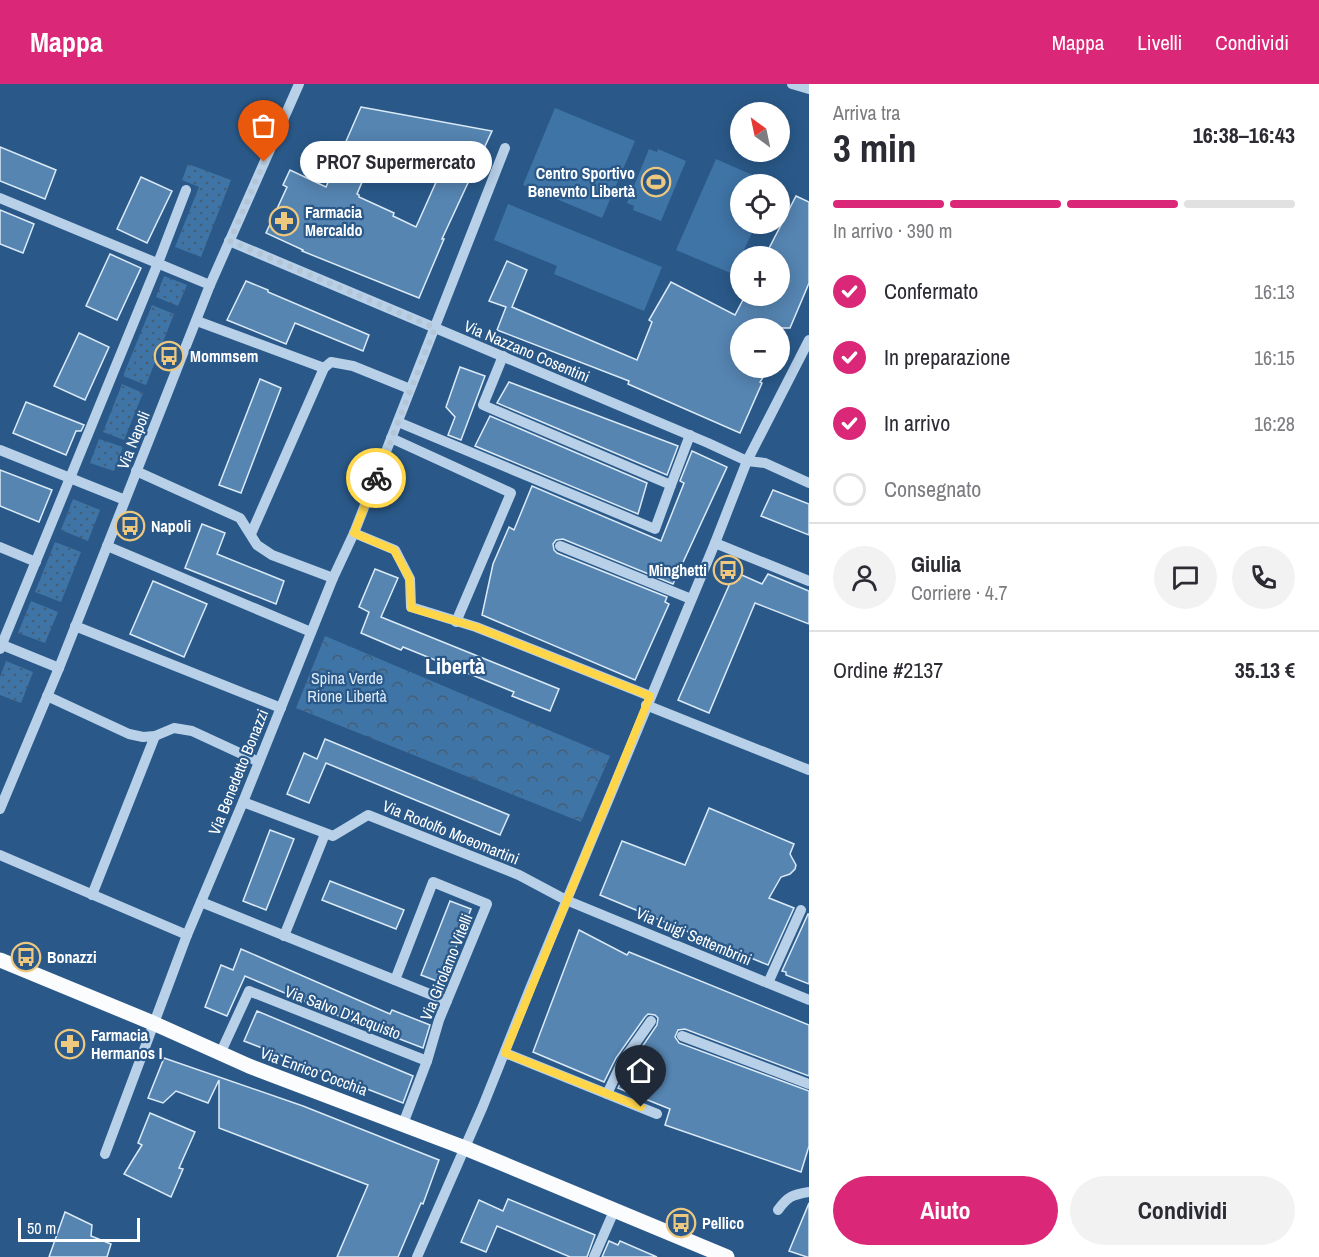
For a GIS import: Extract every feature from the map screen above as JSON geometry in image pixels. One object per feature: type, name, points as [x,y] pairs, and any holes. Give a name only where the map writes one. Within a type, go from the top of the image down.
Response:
[{"type":"main road","name":"Via Enrico Cocchia","points":[[0,960],[153,1023],[220,1054],[465,1148],[727,1257]]},
{"type":"street","name":"Via Napoli","points":[[0,809],[210,285],[298,84]]},
{"type":"street","points":[[792,84],[809,89]]},
{"type":"street","name":"Via Benedetto Bonazzi","points":[[153,1023],[333,578],[354,533],[506,148]]},
{"type":"street","points":[[58,668],[1,646],[186,190]]},
{"type":"street","points":[[0,198],[210,285]]},
{"type":"street","name":"Via Nazzano Cosentini","points":[[230,241],[747,461],[765,463],[809,483]]},
{"type":"street","points":[[197,321],[324,368]]},
{"type":"street","points":[[417,1257],[505,1053],[747,461],[809,340]]},
{"type":"street","points":[[503,356],[483,405],[671,485]]},
{"type":"street","points":[[251,534],[324,368],[331,362],[353,366],[410,389]]},
{"type":"street","points":[[398,422],[655,529],[690,435]]},
{"type":"street","points":[[391,438],[511,493],[456,622]]},
{"type":"street","points":[[0,450],[125,500]]},
{"type":"street","points":[[136,471],[240,518],[257,545],[272,555],[333,578]]},
{"type":"street","points":[[354,533],[394,550],[410,579],[411,608],[476,627],[809,770]]},
{"type":"street","points":[[715,543],[809,581]]},
{"type":"street","points":[[107,546],[311,632]]},
{"type":"street","points":[[560,546],[691,599]]},
{"type":"street","points":[[0,547],[36,562]]},
{"type":"street","points":[[75,626],[281,708]]},
{"type":"street","points":[[47,696],[129,734],[143,737],[155,736],[174,728],[192,731],[259,762]]},
{"type":"street","points":[[92,895],[155,736]]},
{"type":"street","points":[[243,802],[325,834],[284,936]]},
{"type":"street","name":"Via Rodolfo Moeomartini","points":[[325,834],[333,836],[368,815],[519,875],[566,900]]},
{"type":"street","points":[[0,855],[187,935]]},
{"type":"street","name":"Via Girolamo Vitelli","points":[[395,980],[433,882],[488,904],[439,1020],[427,1061]]},
{"type":"street","name":"Via Luigi Settembrini","points":[[566,900],[809,1000]]},
{"type":"street","points":[[201,902],[447,1001]]},
{"type":"street","points":[[768,983],[801,910]]},
{"type":"street","name":"Via Salvo D'Acquisto","points":[[220,1054],[249,991],[427,1061]]},
{"type":"street","points":[[607,1094],[622,1062],[651,1021]]},
{"type":"street","points":[[105,1154],[153,1023]]},
{"type":"street","points":[[682,1036],[809,1084]]},
{"type":"street","points":[[505,1053],[657,1114]]},
{"type":"street","points":[[403,1124],[427,1061]]},
{"type":"street","points":[[778,1210],[792,1195],[809,1191]]},
{"type":"street","points":[[594,1257],[614,1211]]},
{"type":"green space","points":[[555,108],[635,141],[602,218],[523,185]]},
{"type":"green space","name":"Centro Sportivo Benevnto Libertà","points":[[649,149],[657,152],[658,149],[686,161],[661,221],[633,210],[634,206],[627,203]]},
{"type":"green space","points":[[716,159],[750,174],[730,174],[730,234],[751,234],[746,246],[730,246],[730,273],[676,250]]},
{"type":"green space","points":[[188,164],[231,180],[201,257],[175,247],[199,187],[182,180]]},
{"type":"green space","points":[[508,204],[662,267],[644,311],[554,274],[557,266],[494,240]]},
{"type":"green space","points":[[164,276],[187,285],[178,306],[156,297]]},
{"type":"green space","points":[[152,305],[174,314],[146,385],[123,376]]},
{"type":"green space","points":[[122,384],[143,393],[124,440],[103,432]]},
{"type":"green space","points":[[99,439],[123,447],[114,471],[90,463]]},
{"type":"green space","points":[[73,499],[100,510],[88,541],[61,530]]},
{"type":"green space","points":[[55,542],[81,552],[61,602],[35,592]]},
{"type":"green space","points":[[31,601],[58,612],[45,643],[18,633]]},
{"type":"green space","name":"Spina Verde Rione Libertà","points":[[325,636],[610,756],[581,822],[296,708]]},
{"type":"green space","points":[[6,661],[33,672],[21,703],[0,695],[0,677]]},
{"type":"building","points":[[361,107],[492,131],[442,239],[444,239],[419,298],[302,251],[266,233],[287,187],[283,185],[290,170],[326,187]],"holes":[[[379,142],[449,153],[416,227],[357,194]]]},
{"type":"building","points":[[0,147],[56,170],[45,199],[0,181]]},
{"type":"building","points":[[141,177],[172,191],[147,243],[117,229]]},
{"type":"building","points":[[796,196],[809,202],[809,283],[790,328],[790,318],[730,318],[730,378],[763,378],[740,433],[628,384],[629,381],[497,330],[506,307],[489,301],[507,261],[527,270],[512,307],[637,360],[652,322],[649,320],[671,282],[735,315],[740,306],[790,306],[790,246],[770,246],[776,234],[790,234],[790,208]]},
{"type":"building","points":[[0,210],[34,224],[23,253],[0,244]]},
{"type":"building","points":[[110,254],[141,268],[117,320],[86,306]]},
{"type":"building","points":[[246,281],[369,335],[363,351],[295,323],[286,344],[227,320]]},
{"type":"building","points":[[79,333],[109,347],[85,400],[54,386]]},
{"type":"building","points":[[460,367],[485,376],[461,440],[448,435],[455,417],[446,407]]},
{"type":"building","points":[[260,379],[281,388],[241,493],[219,485]]},
{"type":"building","points":[[509,382],[678,446],[667,475],[497,403]]},
{"type":"building","points":[[26,402],[84,425],[81,431],[76,431],[66,455],[13,433]]},
{"type":"building","points":[[490,416],[647,483],[638,514],[475,446]]},
{"type":"building","points":[[692,451],[727,467],[673,584],[563,539],[556,540],[553,544],[557,553],[667,597],[665,602],[669,604],[635,680],[482,615],[493,564],[509,527],[514,530],[532,486],[661,541],[684,483],[680,481]]},
{"type":"building","points":[[0,470],[52,490],[39,522],[0,506]]},
{"type":"building","points":[[773,490],[809,504],[809,535],[761,516]]},
{"type":"building","points":[[202,524],[225,533],[217,554],[284,581],[276,604],[185,568]]},
{"type":"building","points":[[375,569],[398,578],[381,617],[559,689],[550,711],[512,696],[514,692],[403,647],[401,650],[361,633],[369,612],[359,607]]},
{"type":"building","points":[[735,572],[762,584],[768,574],[809,591],[809,624],[755,603],[709,713],[678,700]]},
{"type":"building","points":[[153,581],[207,604],[184,657],[130,634]]},
{"type":"building","points":[[325,739],[509,815],[500,835],[326,763],[309,803],[287,794],[304,753],[317,759]]},
{"type":"building","points":[[709,808],[794,844],[790,854],[796,865],[795,869],[790,874],[781,877],[769,898],[794,908],[768,965],[600,895],[622,841],[685,865]]},
{"type":"building","points":[[270,830],[294,839],[266,910],[243,901]]},
{"type":"building","points":[[330,881],[404,910],[396,929],[322,900]]},
{"type":"building","points":[[450,901],[471,909],[442,983],[421,975]]},
{"type":"building","points":[[808,914],[809,984],[786,975],[786,972],[782,971]]},
{"type":"building","points":[[579,930],[627,955],[629,952],[809,1025],[809,1076],[685,1029],[678,1030],[675,1037],[679,1043],[809,1091],[809,1146],[801,1172],[665,1125],[670,1109],[618,1088],[629,1066],[657,1025],[658,1018],[655,1015],[648,1014],[645,1017],[616,1058],[604,1082],[533,1052]]},
{"type":"building","points":[[241,949],[390,1014],[392,1010],[430,1025],[423,1048],[384,1033],[381,1034],[245,976],[227,1016],[205,1007],[221,965],[233,970]]},
{"type":"building","points":[[257,1011],[413,1076],[403,1103],[244,1041]]},
{"type":"building","points":[[164,1058],[303,1106],[439,1160],[423,1204],[421,1203],[398,1257],[337,1257],[368,1185],[219,1128],[219,1080],[208,1103],[176,1091],[163,1103],[148,1098]]},
{"type":"building","points":[[150,1113],[195,1132],[179,1168],[183,1169],[171,1197],[124,1174],[142,1145],[138,1143]]},
{"type":"building","points":[[508,1199],[595,1235],[587,1257],[570,1257],[497,1226],[486,1252],[461,1242],[479,1200],[503,1211]]},
{"type":"building","points":[[809,1203],[809,1257],[807,1257],[789,1251]]},
{"type":"building","points":[[65,1212],[92,1225],[91,1236],[111,1244],[107,1257],[49,1257]]},
{"type":"building","points":[[609,1241],[618,1245],[620,1241],[657,1257],[602,1257]]},
{"type":"way so far","points":[[264,162],[230,241],[435,328],[376,478]]},
{"type":"place","name":"PRO7 Supermercato","points":[[264,162]]},
{"type":"place","name":"Centro Sportivo Benevnto Libertà","points":[[656,182]]},
{"type":"place","name":"Farmacia Mercaldo","points":[[284,221]]},
{"type":"place","name":"Mommsem","points":[[169,356]]},
{"type":"place","name":"Napoli","points":[[130,526]]},
{"type":"place","name":"Minghetti","points":[[728,570]]},
{"type":"place","name":"Bonazzi","points":[[26,957]]},
{"type":"place","name":"Farmacia Hermanos I","points":[[70,1044]]},
{"type":"place","name":"Pellico","points":[[681,1223]]},
{"type":"district","name":"Libertà","points":[[455,666]]},
{"type":"route","points":[[376,478],[354,533],[394,550],[410,579],[411,608],[476,627],[650,696],[505,1053],[641,1107]]}]
